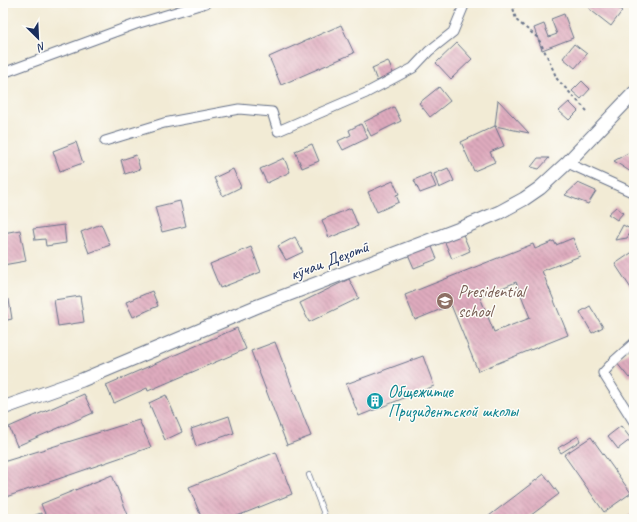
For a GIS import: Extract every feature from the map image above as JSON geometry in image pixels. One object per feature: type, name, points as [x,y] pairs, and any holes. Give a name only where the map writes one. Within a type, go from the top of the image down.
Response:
[{"type":"main road","name":"кӯчаи Деҳотӣ","points":[[3,408],[82,380],[258,306],[500,212],[524,199],[540,188],[568,162],[634,93]]},
{"type":"street","points":[[3,73],[136,24],[206,3]]},
{"type":"street","points":[[105,142],[164,123],[238,109],[272,112],[278,131],[291,126],[366,93],[413,68],[429,50],[453,32],[465,3]]},
{"type":"street","points":[[568,162],[634,193]]},
{"type":"street","points":[[634,343],[603,373],[634,422]]},
{"type":"lane","points":[[309,475],[326,519]]},
{"type":"path","points":[[512,3],[516,20],[538,38],[557,79],[587,111]]},
{"type":"building","points":[[592,3],[612,3],[622,11],[611,26],[588,8]]},
{"type":"building","points":[[564,14],[573,38],[542,50],[534,28],[544,24],[549,37],[557,34],[551,19]]},
{"type":"building","points":[[341,25],[354,53],[281,85],[269,57]]},
{"type":"building","points":[[457,43],[472,59],[451,79],[436,63]]},
{"type":"building","points":[[574,44],[587,54],[575,68],[563,58]]},
{"type":"building","points":[[388,61],[393,73],[377,81],[372,68]]},
{"type":"building","points":[[582,81],[590,89],[581,99],[572,91]]},
{"type":"building","points":[[439,87],[450,101],[430,117],[419,103]]},
{"type":"building","points":[[498,100],[529,133],[495,126]]},
{"type":"building","points":[[569,102],[578,111],[569,120],[559,111]]},
{"type":"building","points":[[394,107],[401,121],[371,136],[364,122]]},
{"type":"building","points":[[361,124],[368,138],[343,150],[338,141],[351,135],[349,130]]},
{"type":"building","points":[[495,126],[504,146],[490,152],[495,162],[474,171],[461,142]]},
{"type":"building","points":[[76,142],[83,163],[60,171],[53,151]]},
{"type":"building","points":[[312,144],[319,161],[302,168],[295,151]]},
{"type":"building","points":[[628,153],[634,158],[634,174],[614,161]]},
{"type":"building","points":[[136,155],[140,169],[125,174],[121,160]]},
{"type":"building","points":[[284,158],[290,172],[267,183],[260,169]]},
{"type":"building","points":[[538,158],[549,158],[539,169],[531,167]]},
{"type":"building","points":[[448,168],[454,181],[439,188],[434,174]]},
{"type":"building","points":[[233,169],[241,187],[223,196],[214,178]]},
{"type":"building","points":[[430,173],[436,187],[420,193],[414,180]]},
{"type":"building","points":[[393,181],[399,194],[396,195],[399,202],[377,212],[368,192]]},
{"type":"building","points":[[578,183],[596,191],[588,204],[565,195]]},
{"type":"building","points":[[180,201],[186,226],[162,232],[155,207]]},
{"type":"building","points":[[616,207],[623,213],[617,220],[608,214]]},
{"type":"building","points":[[351,208],[358,226],[329,238],[322,220]]},
{"type":"building","points":[[101,224],[110,245],[89,253],[81,232]]},
{"type":"building","points":[[64,225],[66,243],[46,246],[45,239],[35,240],[33,229]]},
{"type":"building","points":[[623,225],[632,230],[627,238],[615,240]]},
{"type":"building","points":[[20,230],[26,261],[3,265],[3,233]]},
{"type":"building","points":[[462,232],[470,251],[452,259],[444,240]]},
{"type":"building","points":[[295,237],[303,252],[286,260],[278,246]]},
{"type":"building","name":"Presidential school","points":[[573,238],[580,256],[542,271],[568,335],[478,371],[451,305],[415,320],[405,295],[533,244],[535,249],[554,241],[556,245]],"holes":[[[516,282],[530,318],[494,332],[480,297]]]},
{"type":"building","points":[[430,242],[437,259],[414,268],[407,252]]},
{"type":"building","points":[[251,247],[261,272],[220,288],[210,264]]},
{"type":"building","points":[[634,251],[634,293],[615,264]]},
{"type":"building","points":[[349,279],[359,298],[309,322],[300,303]]},
{"type":"building","points":[[152,291],[158,306],[133,317],[126,302]]},
{"type":"building","points":[[80,296],[84,322],[58,326],[54,300]]},
{"type":"building","points":[[3,300],[9,300],[12,319],[3,321]]},
{"type":"building","points":[[590,306],[603,327],[592,333],[580,312]]},
{"type":"building","points":[[237,328],[246,349],[148,391],[147,388],[114,403],[106,385]]},
{"type":"building","points":[[275,342],[311,436],[287,445],[251,351]]},
{"type":"building","points":[[632,350],[634,353],[634,374],[629,378],[616,362]]},
{"type":"building","name":"Общежитие Призидентской школы","points":[[423,356],[434,386],[359,416],[346,384]]},
{"type":"building","points":[[84,394],[93,413],[17,446],[9,427]]},
{"type":"building","points":[[166,395],[182,432],[165,440],[149,403]]},
{"type":"building","points":[[229,416],[234,433],[196,446],[191,429]]},
{"type":"building","points":[[139,420],[151,447],[3,498],[3,462]]},
{"type":"building","points":[[621,426],[631,439],[618,449],[608,436]]},
{"type":"building","points":[[578,436],[580,441],[561,453],[558,448]]},
{"type":"building","points":[[591,437],[631,493],[604,512],[564,455]]},
{"type":"building","points":[[276,452],[292,494],[230,519],[202,519],[189,487]]},
{"type":"building","points":[[544,474],[559,494],[526,519],[485,519]]},
{"type":"building","points":[[112,475],[128,515],[118,519],[47,519],[41,504]]},
{"type":"building","points":[[41,513],[43,519],[25,519]]},
{"type":"building","points":[[634,513],[634,519],[625,519],[625,518]]},
{"type":"place","name":"Presidential school","points":[[445,301]]},
{"type":"place","name":"Общежитие Призидентской школы","points":[[375,401]]}]
